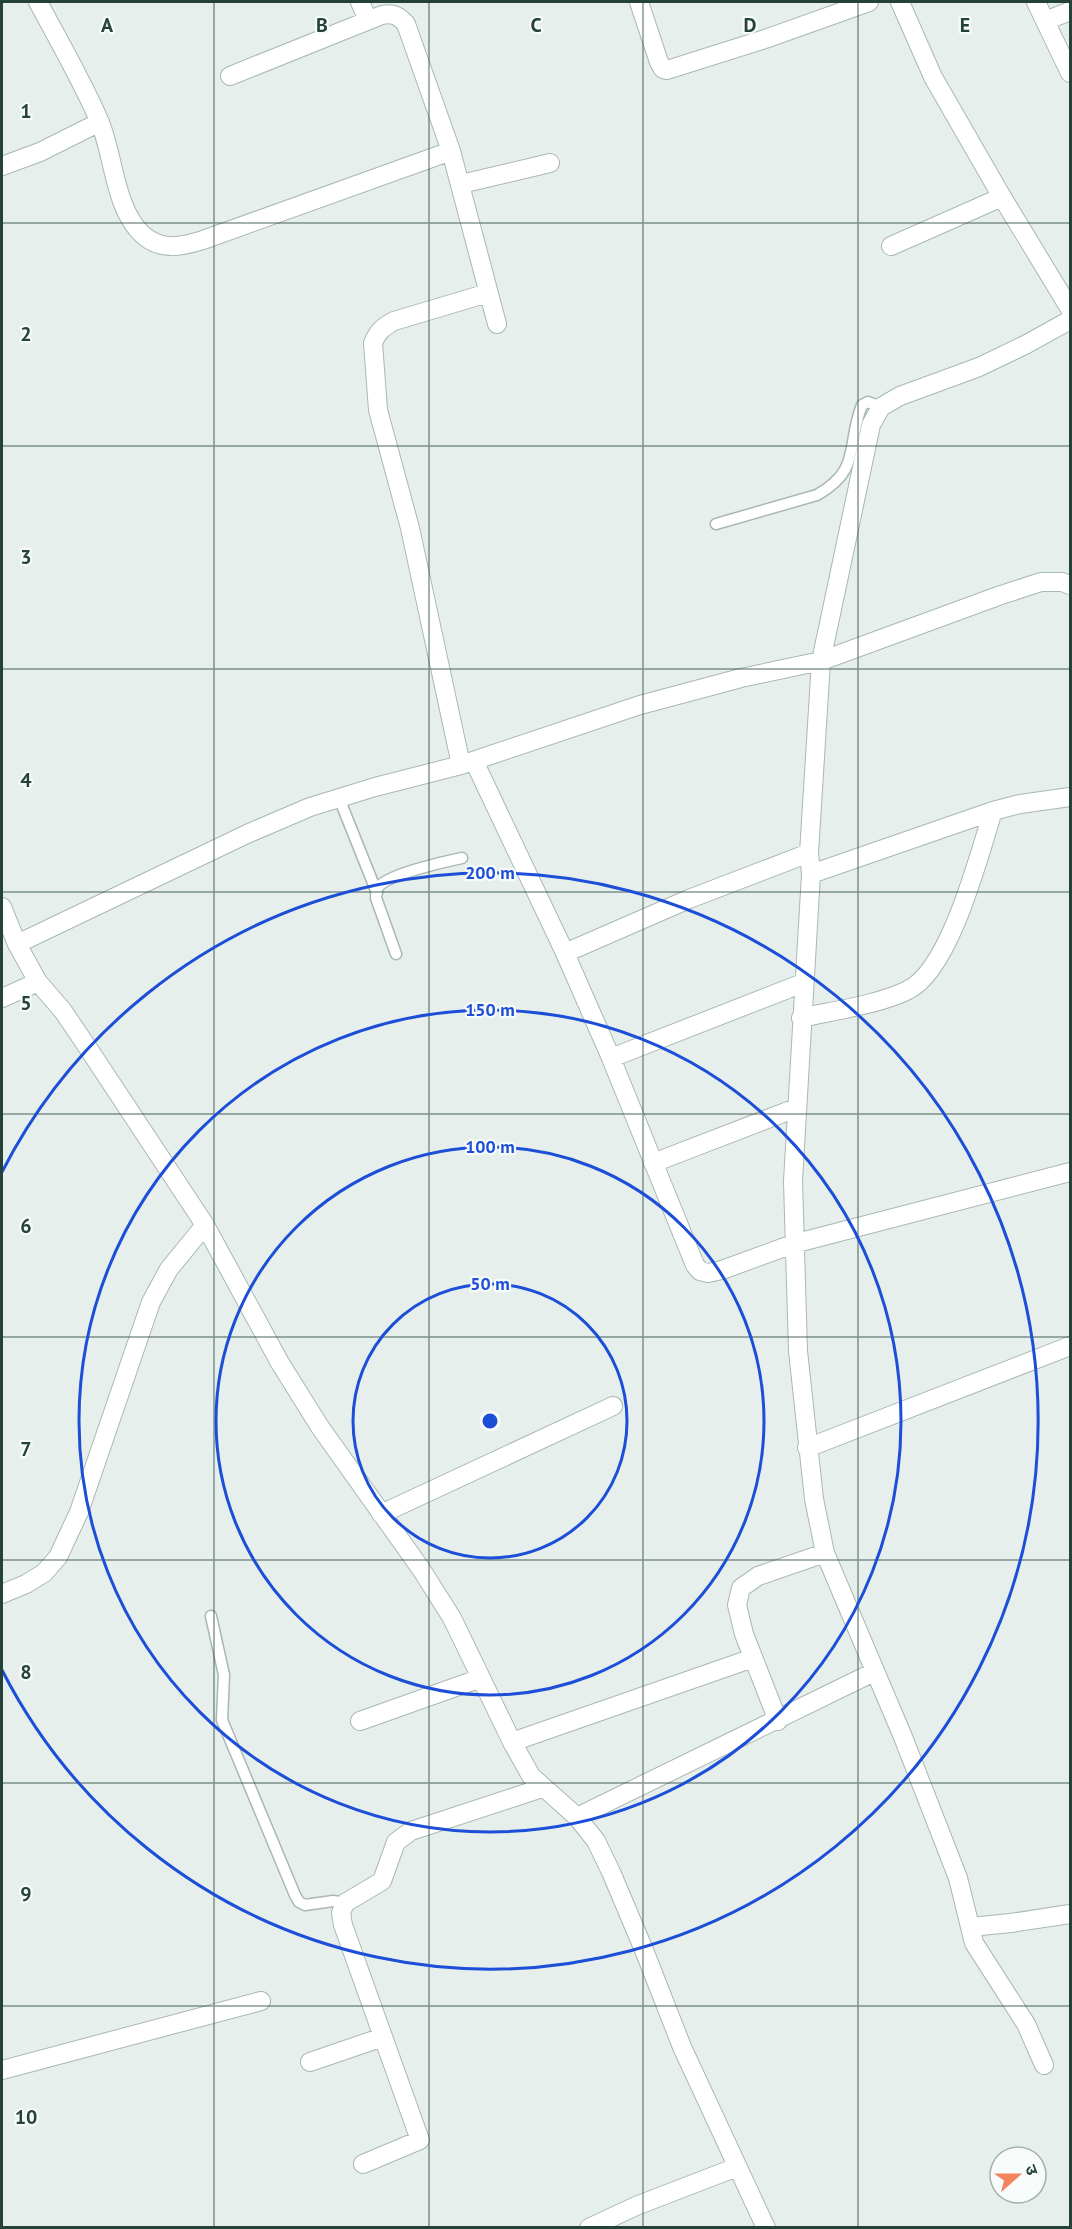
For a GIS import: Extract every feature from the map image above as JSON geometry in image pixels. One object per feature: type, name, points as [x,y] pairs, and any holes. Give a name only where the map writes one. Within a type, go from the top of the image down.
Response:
[{"type":"street","points":[[38,2],[100,122],[125,209],[134,225],[144,236],[160,246],[180,247],[203,240],[451,151]]},
{"type":"street","points":[[360,2],[368,20]]},
{"type":"street","points":[[639,2],[659,62],[663,69],[667,70],[784,33],[869,2]]},
{"type":"street","points":[[900,2],[933,77],[1002,197],[1071,309]]},
{"type":"street","points":[[1036,2],[1071,73]]},
{"type":"street","points":[[1045,21],[1071,10]]},
{"type":"street","points":[[230,76],[368,20],[392,13],[399,17],[406,24],[451,151],[497,324]]},
{"type":"street","points":[[2,166],[40,152],[100,122]]},
{"type":"street","points":[[461,184],[549,163]]},
{"type":"street","points":[[891,246],[1002,197]]},
{"type":"street","points":[[488,293],[394,321],[377,333],[373,343],[378,410],[410,528],[468,763],[565,953],[611,1058],[695,1265],[700,1271],[708,1273],[722,1270],[793,1244],[1071,1172]]},
{"type":"street","points":[[1044,2064],[1026,2024],[974,1943],[958,1878],[903,1737],[825,1552],[813,1499],[798,1351],[793,1244],[793,1181],[821,661],[871,425],[881,407],[900,396],[989,362],[1071,320]]},
{"type":"street","points":[[17,944],[247,834],[310,807],[468,763],[640,705],[741,678],[821,661],[1041,582],[1062,582],[1071,585]]},
{"type":"street","points":[[810,874],[993,811],[1020,804],[1071,797]]},
{"type":"street","points":[[801,1018],[892,997],[910,990],[923,978],[944,948],[960,915],[993,811]]},
{"type":"street","points":[[565,953],[689,899],[809,853]]},
{"type":"street","points":[[2,907],[17,944],[38,982],[63,1011],[205,1225],[280,1364],[320,1427],[421,1569],[452,1618],[531,1776],[577,1817],[596,1840],[682,2047],[766,2228]]},
{"type":"street","points":[[2,998],[38,982]]},
{"type":"street","points":[[611,1058],[803,983]]},
{"type":"street","points":[[653,1164],[796,1108]]},
{"type":"street","points":[[2,1594],[44,1573],[58,1557],[79,1512],[152,1302],[169,1269],[205,1225]]},
{"type":"street","points":[[807,1448],[1071,1346]]},
{"type":"street","points":[[381,1514],[613,1406]]},
{"type":"street","points":[[778,1721],[744,1634],[737,1605],[741,1588],[758,1576],[825,1552]]},
{"type":"street","points":[[512,1742],[753,1658]]},
{"type":"street","points":[[577,1817],[778,1721],[874,1672]]},
{"type":"street","points":[[360,1721],[481,1678]]},
{"type":"street","points":[[363,2164],[420,2140],[343,1925],[341,1913],[345,1903],[382,1881],[396,1842],[411,1831],[542,1788]]},
{"type":"street","points":[[970,1927],[1071,1914]]},
{"type":"street","points":[[2,2070],[261,2001]]},
{"type":"street","points":[[310,2062],[383,2037]]},
{"type":"street","points":[[589,2228],[636,2206],[737,2166]]},
{"type":"lane","points":[[716,524],[817,495],[832,487],[842,477],[850,461],[862,405],[868,402],[881,407]]},
{"type":"lane","points":[[339,798],[376,893],[396,954]]},
{"type":"lane","points":[[376,893],[384,882],[416,869],[462,858]]},
{"type":"lane","points":[[211,1616],[224,1675],[222,1720],[295,1895],[299,1902],[306,1905],[333,1901],[345,1903]]}]
